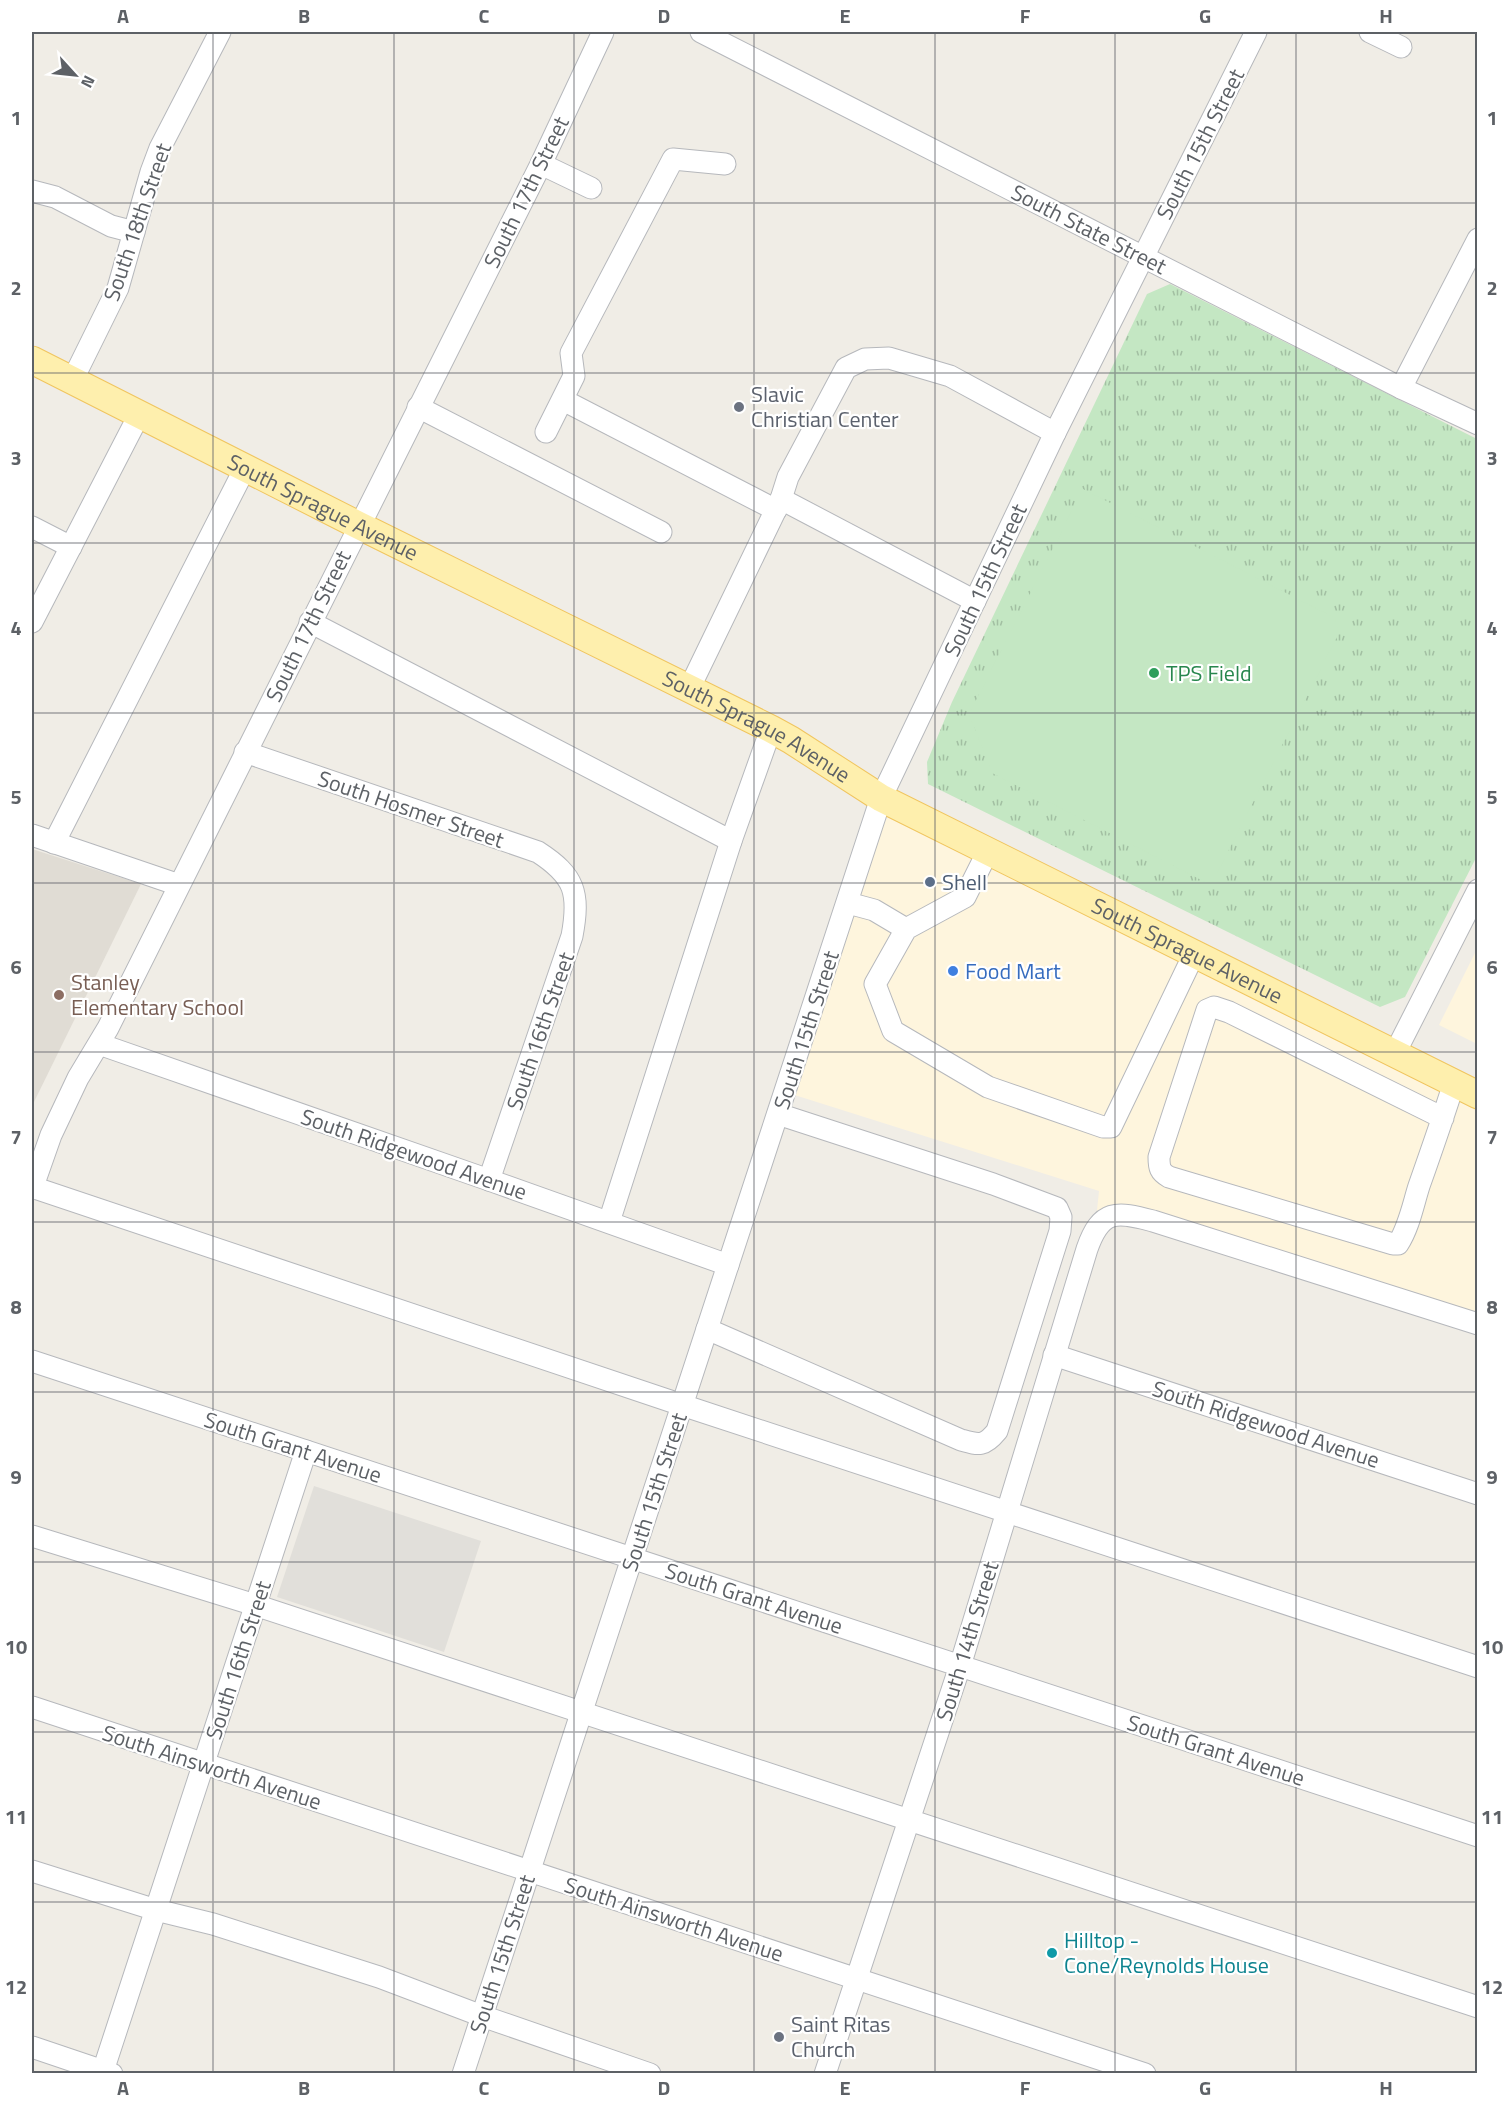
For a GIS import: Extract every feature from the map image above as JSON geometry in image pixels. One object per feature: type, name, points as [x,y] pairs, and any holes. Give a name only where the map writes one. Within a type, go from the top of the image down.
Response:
[{"type":"main road","name":"South Sprague Avenue","points":[[32,360],[358,525],[771,729],[881,798],[1466,1089]]},
{"type":"street","name":"South 18th Street","points":[[72,381],[118,288],[150,172],[160,148],[220,32]]},
{"type":"street","name":"South 17th Street","points":[[32,1188],[51,1136],[78,1078],[99,1044],[541,164],[603,32]]},
{"type":"street","name":"South State Street","points":[[701,32],[1401,388],[1478,424]]},
{"type":"street","name":"South 15th Street","points":[[463,2073],[881,798],[1056,433],[1256,32]]},
{"type":"street","points":[[1370,32],[1401,47]]},
{"type":"street","points":[[546,432],[574,376],[571,352],[673,159],[725,164]]},
{"type":"street","points":[[541,164],[591,188]]},
{"type":"street","points":[[32,191],[55,197],[111,226],[134,232]]},
{"type":"street","points":[[1401,388],[1478,239]]},
{"type":"street","points":[[689,689],[779,504],[788,477],[846,368],[865,359],[889,358],[950,376],[1056,433]]},
{"type":"street","points":[[563,400],[975,602]]},
{"type":"street","points":[[418,407],[661,532]]},
{"type":"street","points":[[32,622],[139,415]]},
{"type":"street","points":[[54,843],[245,468]]},
{"type":"street","points":[[32,527],[71,547]]},
{"type":"street","points":[[310,622],[731,841]]},
{"type":"street","points":[[609,1222],[731,841],[771,729]]},
{"type":"street","name":"South Hosmer Street","points":[[245,752],[538,852],[561,869],[570,879]]},
{"type":"street","points":[[32,835],[179,885]]},
{"type":"street","points":[[988,851],[964,897],[906,929],[875,984],[893,1031],[988,1087],[1103,1127],[1111,1127],[1194,954]]},
{"type":"street","name":"South 16th Street","points":[[489,1180],[572,936],[575,908],[570,879]]},
{"type":"street","points":[[1395,1053],[1470,922],[1478,890]]},
{"type":"street","points":[[848,903],[874,910],[906,929]]},
{"type":"street","points":[[1443,1118],[1229,1012],[1214,1007],[1207,1010],[1159,1157],[1159,1166],[1161,1172],[1169,1177],[1398,1244],[1404,1236],[1443,1118],[1466,1089]]},
{"type":"street","name":"South Ridgewood Avenue","points":[[99,1044],[728,1265]]},
{"type":"street","points":[[707,1329],[961,1440],[977,1445],[988,1442],[997,1431],[1060,1231],[1061,1217],[1057,1208],[993,1184],[778,1114]]},
{"type":"street","points":[[32,1188],[1478,1667]]},
{"type":"street","name":"South 14th Street","points":[[825,2073],[960,1666],[1090,1239],[1101,1221],[1113,1215],[1134,1216],[1153,1221],[1478,1324]]},
{"type":"street","name":"South Ridgewood Avenue","points":[[1054,1354],[1478,1494]]},
{"type":"street","name":"South Grant Avenue","points":[[32,1361],[1478,1836]]},
{"type":"street","name":"South 16th Street","points":[[106,2072],[156,1910],[306,1451]]},
{"type":"street","points":[[32,1536],[255,1605],[1478,2007]]},
{"type":"street","name":"South Ainsworth Avenue","points":[[32,1707],[1145,2073]]},
{"type":"street","points":[[32,1871],[156,1910],[213,1924],[379,1977],[482,2016],[650,2073]]},
{"type":"street","points":[[32,2047],[106,2072]]},
{"type":"shaded area","points":[[881,798],[1477,1095],[1477,1324],[1134,1216],[1095,1229],[1099,1191],[785,1092]]},
{"type":"shaded area","name":"Stanley Elementary School","points":[[32,849],[141,884],[32,1106]]},
{"type":"shaded area","points":[[1477,949],[1477,1044],[1439,1025]]},
{"type":"shaded area","points":[[314,1486],[481,1541],[444,1652],[277,1597]]},
{"type":"green space","points":[[1170,284],[1477,439],[1477,856],[1405,997],[1380,1007],[928,784],[927,762],[952,702],[1147,294]]},
{"type":"green space","name":"TPS Field","points":[[1083,489],[1335,618],[1339,633],[1211,885],[992,773],[969,714]]},
{"type":"place","name":"Slavic Christian Center","points":[[739,407]]},
{"type":"place","name":"TPS Field","points":[[1154,673]]},
{"type":"place","name":"Shell","points":[[930,882]]},
{"type":"place","name":"Food Mart","points":[[953,971]]},
{"type":"place","name":"Stanley Elementary School","points":[[59,995]]},
{"type":"place","name":"Hilltop - Cone/Reynolds House","points":[[1052,1953]]},
{"type":"place","name":"Saint Ritas Church","points":[[779,2037]]}]
